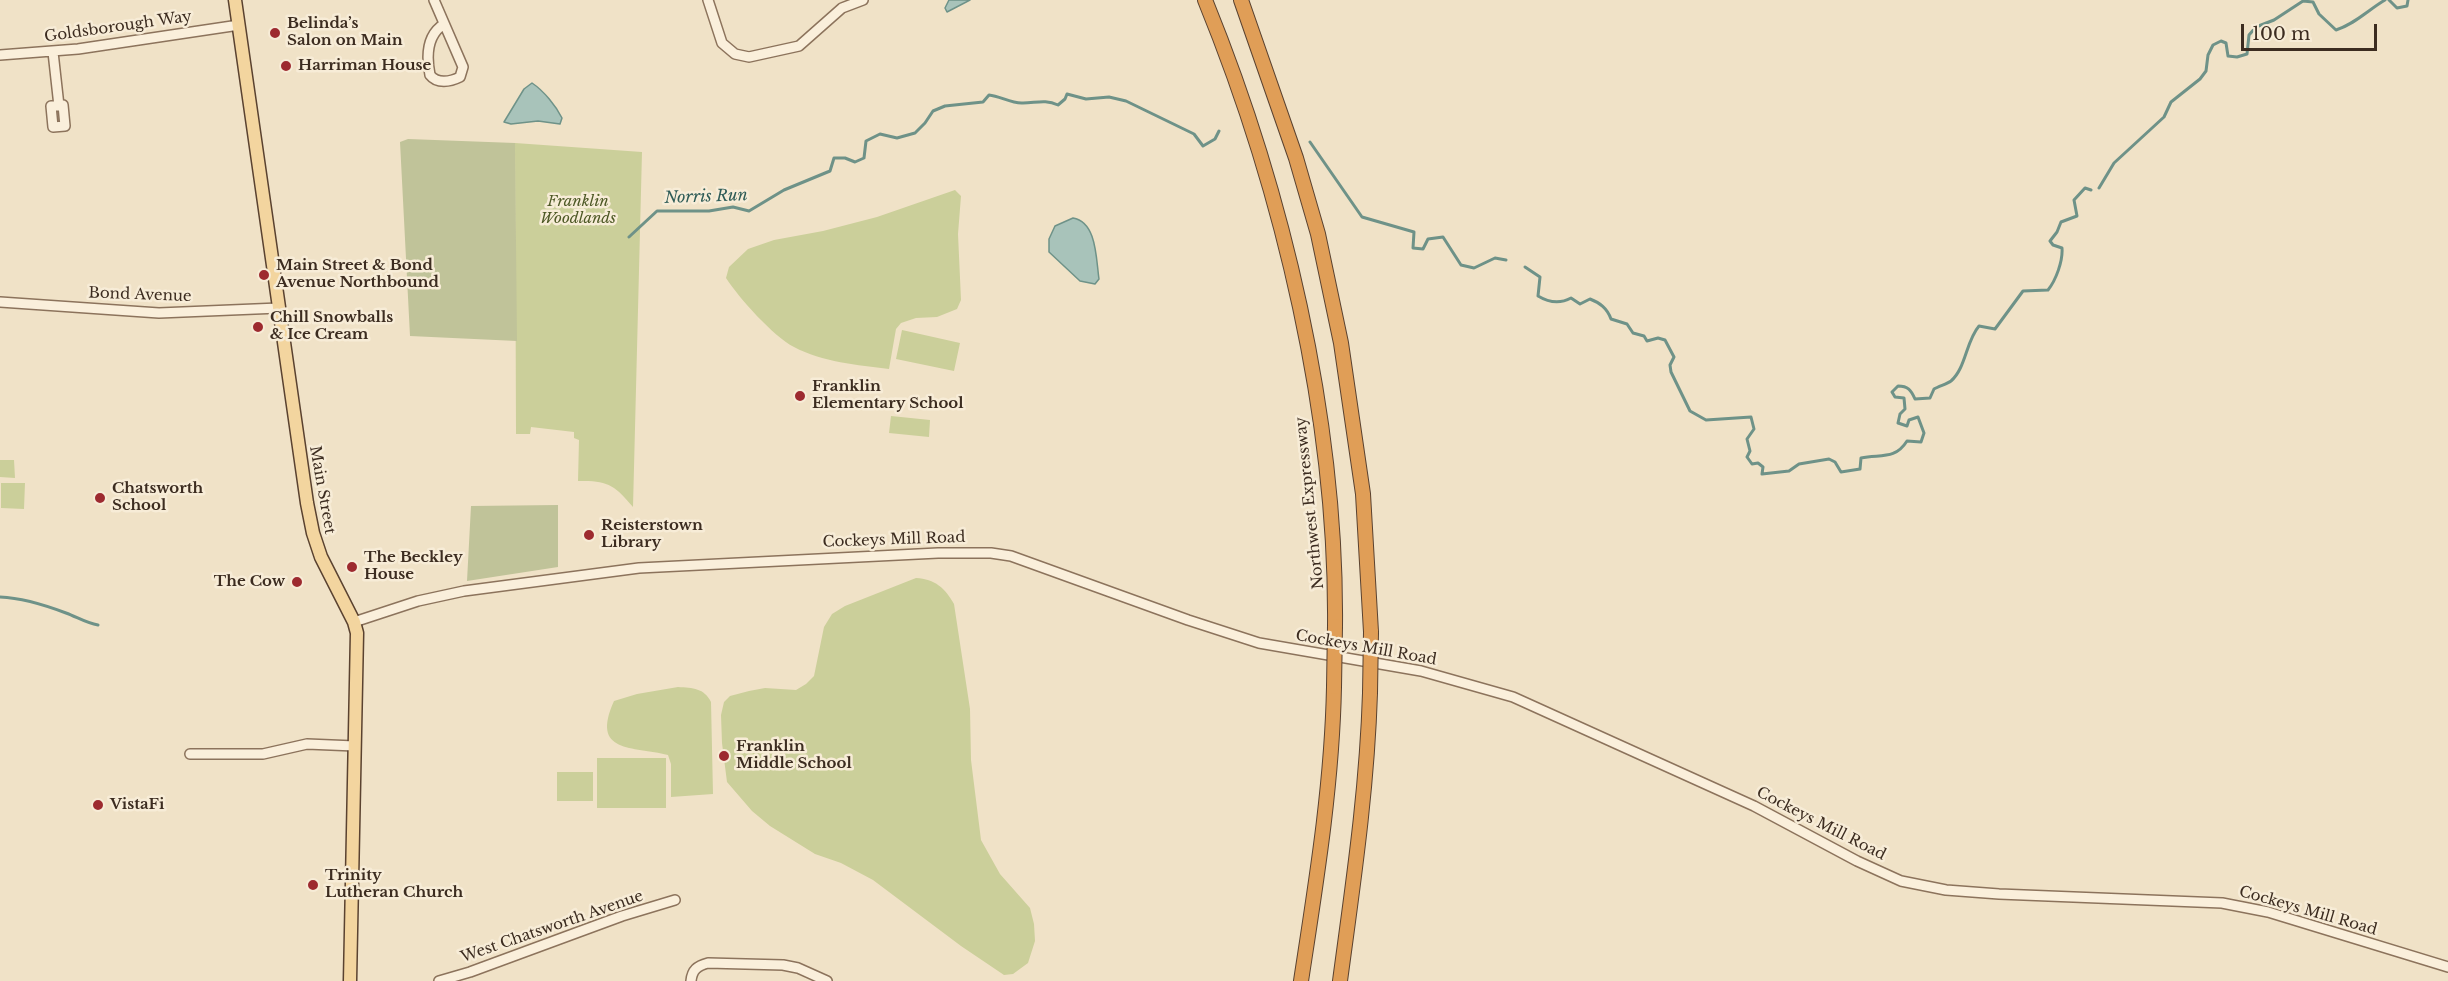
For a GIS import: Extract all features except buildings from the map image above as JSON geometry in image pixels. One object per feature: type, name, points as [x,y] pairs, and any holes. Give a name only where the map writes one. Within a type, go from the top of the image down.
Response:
[{"type":"highway","name":"Northwest Expressway","points":[[1205,0],[1264,167],[1299,306],[1325,456],[1336,589],[1333,737],[1319,868],[1301,981]]},
{"type":"highway","points":[[1241,0],[1296,158],[1318,234],[1341,343],[1363,494],[1371,632],[1370,693],[1363,814],[1340,981]]},
{"type":"main road","name":"Main Street","points":[[236,0],[313,533],[327,569],[354,622],[359,645],[350,981]]},
{"type":"street","points":[[434,0],[463,67],[460,77],[442,82],[432,79],[430,75],[429,51],[432,35],[444,24]]},
{"type":"street","points":[[708,0],[722,43],[735,54],[749,57],[800,46],[842,8],[863,0]]},
{"type":"street","name":"Goldsborough Way","points":[[0,55],[53,52],[239,25]]},
{"type":"street","points":[[53,52],[59,106]]},
{"type":"street","name":"Bond Avenue","points":[[0,302],[159,313],[279,308]]},
{"type":"street","name":"Cockeys Mill Road","points":[[354,622],[418,601],[464,591],[639,568],[938,553],[991,553],[1011,556],[1259,643],[1421,671],[1513,697],[1754,806],[1857,861],[1901,881],[1946,890],[2222,903],[2268,912],[2448,968]]},
{"type":"street","points":[[190,754],[263,754],[307,744],[355,746]]},
{"type":"street","name":"West Chatsworth Avenue","points":[[439,981],[470,972],[622,916],[675,900]]},
{"type":"street","points":[[691,981],[694,970],[699,965],[708,963],[783,965],[798,968],[827,981]]},
{"type":"green space","points":[[408,139],[515,143],[517,341],[410,336],[400,142]]},
{"type":"green space","name":"Franklin Woodlands","points":[[515,143],[642,152],[633,507],[610,485],[578,481],[579,440],[574,438],[574,432],[531,427],[530,434],[516,434]]},
{"type":"green space","points":[[955,190],[961,196],[958,234],[961,300],[957,309],[937,317],[916,318],[901,323],[896,329],[889,369],[828,359],[794,347],[757,316],[726,278],[729,267],[748,249],[774,240],[823,231],[877,217]]},
{"type":"green space","points":[[902,330],[960,343],[954,371],[896,359]]},
{"type":"green space","points":[[891,416],[930,420],[929,437],[889,433]]},
{"type":"green space","points":[[0,460],[14,460],[15,478],[0,477]]},
{"type":"green space","points":[[1,483],[25,483],[24,509],[1,508]]},
{"type":"green space","points":[[558,505],[558,567],[467,581],[471,506]]},
{"type":"green space","points":[[916,578],[929,580],[939,585],[954,604],[970,709],[971,760],[981,840],[1000,874],[1030,908],[1034,924],[1035,941],[1028,963],[1013,974],[1004,975],[873,880],[841,863],[815,854],[770,826],[752,811],[727,782],[722,743],[721,715],[724,702],[730,696],[749,691],[765,688],[796,690],[806,684],[814,676],[824,627],[832,614],[845,606]]},
{"type":"green space","points":[[678,687],[701,691],[711,702],[713,794],[671,797],[671,764],[668,755],[629,748],[611,739],[607,731],[608,718],[614,701],[637,694]]},
{"type":"green space","points":[[597,758],[666,758],[666,808],[597,808]]},
{"type":"green space","points":[[557,772],[593,772],[593,801],[557,801]]},
{"type":"water","points":[[949,0],[970,0],[947,12],[945,8]]},
{"type":"water","points":[[532,83],[545,94],[556,109],[562,118],[560,124],[538,121],[511,124],[504,122],[524,89]]},
{"type":"water","points":[[1073,218],[1087,226],[1094,243],[1099,279],[1095,284],[1080,281],[1049,252],[1049,239],[1055,226]]},
{"type":"waterway","name":"Norris Run","points":[[2099,188],[2114,163],[2164,117],[2171,102],[2200,79],[2206,71],[2208,55],[2213,45],[2221,41],[2226,43],[2228,56],[2237,57],[2247,54],[2249,35],[2256,27],[2274,20],[2303,1],[2313,2],[2319,14],[2336,30],[2355,21],[2385,0]]},
{"type":"waterway","name":"Norris Run","points":[[2389,0],[2397,8],[2407,6],[2408,0]]},
{"type":"waterway","name":"Norris Run","points":[[629,237],[657,211],[709,211],[733,207],[749,211],[784,190],[830,171],[834,158],[845,158],[855,162],[864,158],[866,141],[880,134],[897,138],[915,133],[933,111],[945,106],[983,102],[989,95],[1019,103],[1045,102],[1058,105],[1067,94],[1086,99],[1109,97],[1126,101],[1194,134],[1203,146],[1215,139],[1219,131]]},
{"type":"waterway","points":[[1310,142],[1362,217],[1414,232],[1413,248],[1423,249],[1428,239],[1443,237],[1461,265],[1474,268],[1495,258],[1506,260]]},
{"type":"waterway","points":[[1525,267],[1540,277],[1538,296],[1558,302],[1571,298],[1580,304],[1590,299],[1603,306],[1611,319],[1627,324],[1633,333],[1644,336],[1647,341],[1658,338],[1665,340],[1674,357],[1670,365],[1671,372],[1690,411],[1706,420],[1751,417],[1754,429],[1747,439],[1750,451],[1747,457],[1752,464],[1758,463],[1763,467],[1762,474],[1789,471],[1799,464],[1829,459],[1835,462],[1841,472],[1860,469],[1861,458],[1892,454],[1907,441],[1921,442],[1924,433],[1918,417],[1909,420],[1907,426],[1898,423],[1900,414],[1905,409],[1904,398],[1895,397],[1892,392],[1901,386],[1909,389],[1915,399],[1930,398],[1934,389],[1956,376],[1971,339],[1979,326],[1995,329],[2023,291],[2048,290],[2054,281],[2062,253],[2062,248],[2053,245],[2050,241],[2061,222],[2077,216],[2074,200],[2085,188],[2091,190]]},
{"type":"waterway","points":[[0,597],[42,605],[98,625]]},
{"type":"place","name":"Belinda’s Salon on Main","points":[[275,33]]},
{"type":"place","name":"Harriman House","points":[[286,66]]},
{"type":"place","name":"Main Street & Bond Avenue Northbound","points":[[264,275]]},
{"type":"place","name":"Chill Snowballs & Ice Cream","points":[[258,327]]},
{"type":"place","name":"Franklin Elementary School","points":[[800,396]]},
{"type":"place","name":"Chatsworth School","points":[[100,498]]},
{"type":"place","name":"Reisterstown Library","points":[[589,535]]},
{"type":"place","name":"The Beckley House","points":[[352,567]]},
{"type":"place","name":"The Cow","points":[[297,582]]},
{"type":"place","name":"Franklin Middle School","points":[[724,756]]},
{"type":"place","name":"VistaFi","points":[[98,805]]},
{"type":"place","name":"Trinity Lutheran Church","points":[[313,885]]}]
